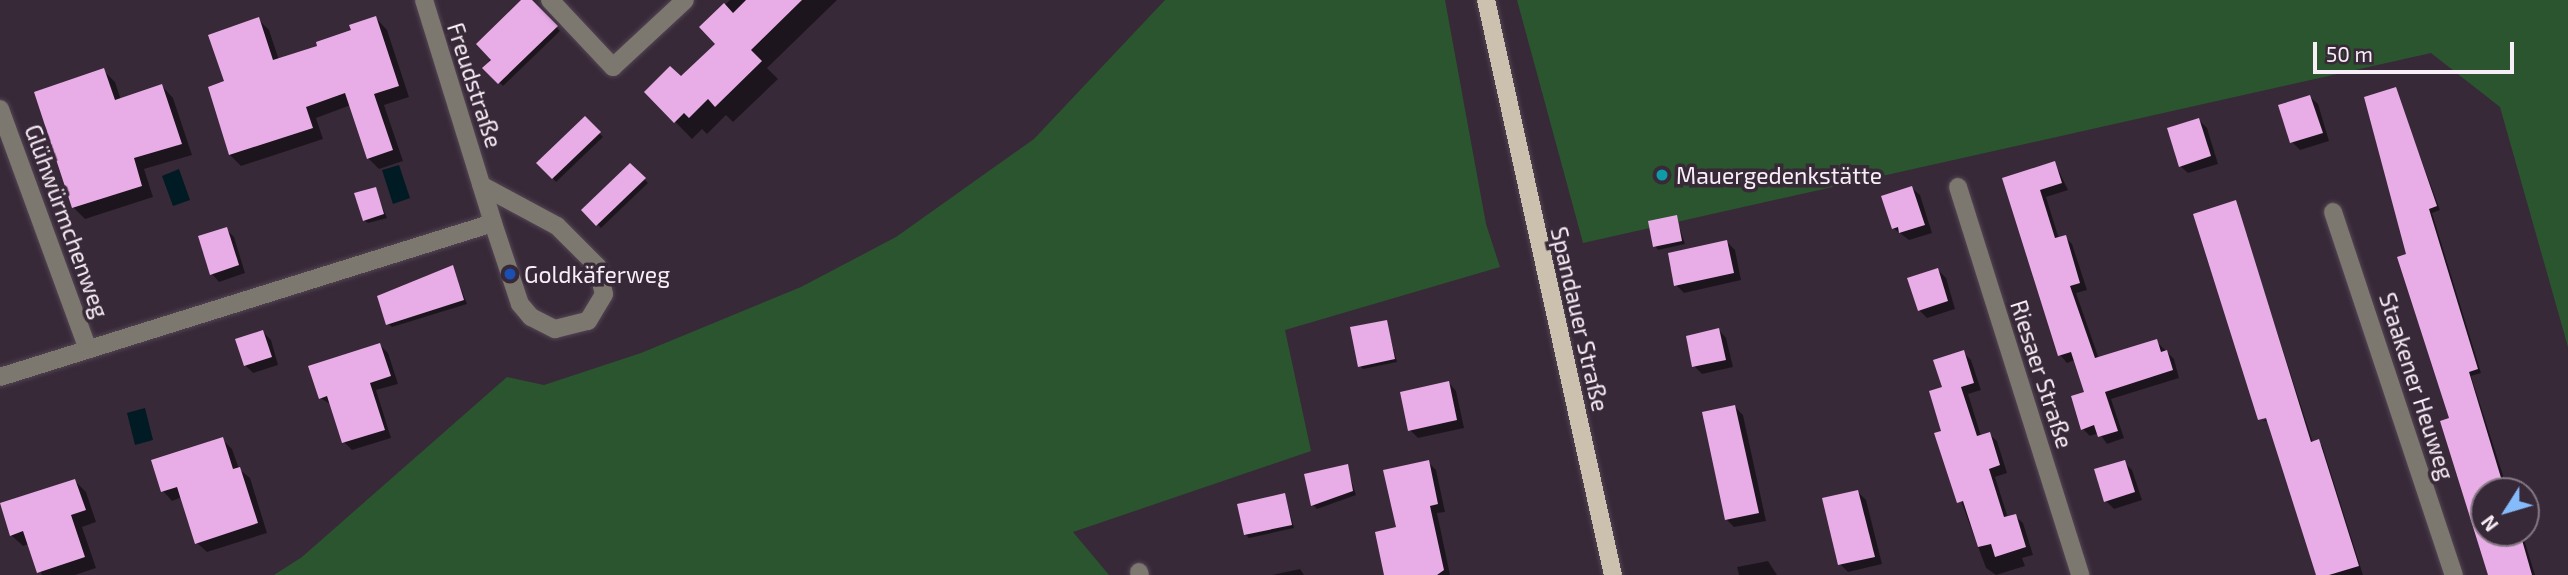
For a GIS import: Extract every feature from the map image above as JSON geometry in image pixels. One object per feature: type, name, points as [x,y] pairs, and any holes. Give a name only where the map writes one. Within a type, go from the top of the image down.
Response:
[{"type":"main road","name":"Spandauer Straße","points":[[1486,0],[1504,73],[1527,198],[1613,575]]},
{"type":"street","name":"Freudstraße","points":[[424,0],[481,185],[493,223],[520,304],[531,317],[555,329],[588,321],[604,294],[597,266],[557,226],[481,185]]},
{"type":"street","points":[[550,0],[613,67],[685,0]]},
{"type":"street","name":"Glühwürmchenweg","points":[[0,109],[88,349]]},
{"type":"street","name":"Riesaer Straße","points":[[1958,187],[2080,575]]},
{"type":"street","name":"Staakener Heuweg","points":[[2333,212],[2454,575]]},
{"type":"street","points":[[0,377],[493,223]]},
{"type":"green space","points":[[1165,0],[1445,0],[1486,224],[1500,267],[1285,330],[1311,451],[1073,532],[1109,575],[274,575],[302,557],[507,377],[544,385],[641,353],[801,287],[896,237],[1034,139]]},
{"type":"green space","points":[[1517,0],[2568,0],[2568,347],[2500,107],[2431,53],[1583,243]]},
{"type":"water","points":[[399,165],[410,198],[393,204],[382,170]]},
{"type":"water","points":[[179,169],[190,200],[173,206],[162,176]]},
{"type":"water","points":[[145,408],[153,440],[135,445],[127,413]]},
{"type":"building","points":[[521,0],[532,0],[558,26],[498,84],[482,68],[491,60],[476,44]]},
{"type":"building","points":[[746,0],[802,0],[751,50],[762,61],[715,107],[708,99],[689,118],[684,113],[674,123],[644,92],[670,66],[681,76],[715,44],[699,27],[724,3],[733,13]]},
{"type":"building","points":[[376,16],[399,86],[374,94],[393,150],[367,159],[345,93],[306,107],[313,128],[229,155],[208,87],[224,81],[208,35],[259,17],[273,60],[317,46],[316,42],[351,30],[349,25]]},
{"type":"building","points":[[104,68],[115,100],[162,84],[182,144],[134,158],[142,186],[72,208],[34,92]]},
{"type":"building","points":[[2396,87],[2437,206],[2429,209],[2478,369],[2469,372],[2501,477],[2470,477],[2470,517],[2440,421],[2449,418],[2397,257],[2406,254],[2364,97]]},
{"type":"building","points":[[2310,95],[2323,133],[2290,143],[2278,105]]},
{"type":"building","points":[[585,116],[601,132],[552,179],[536,163]]},
{"type":"building","points":[[2199,118],[2211,156],[2179,167],[2167,128]]},
{"type":"building","points":[[2055,161],[2062,183],[2040,190],[2055,238],[2066,235],[2080,283],[2070,286],[2095,358],[2157,339],[2161,352],[2167,350],[2173,370],[2105,392],[2118,431],[2098,437],[2094,425],[2081,430],[2071,396],[2084,392],[2071,352],[2058,356],[2002,178]]},
{"type":"building","points":[[630,163],[646,178],[596,226],[581,210]]},
{"type":"building","points":[[1912,186],[1925,225],[1899,233],[1898,227],[1892,229],[1881,196]]},
{"type":"building","points":[[376,187],[384,214],[363,221],[354,193]]},
{"type":"building","points":[[2236,200],[2311,442],[2319,439],[2359,566],[2329,575],[2316,575],[2266,418],[2258,420],[2193,214]]},
{"type":"building","points":[[1677,215],[1682,241],[1653,247],[1648,221]]},
{"type":"building","points":[[227,227],[239,265],[210,275],[198,236]]},
{"type":"building","points":[[1727,240],[1734,273],[1674,286],[1668,253]]},
{"type":"building","points":[[453,265],[464,300],[386,325],[377,296]]},
{"type":"building","points":[[1938,268],[1948,301],[1918,311],[1907,278]]},
{"type":"building","points":[[1387,320],[1395,359],[1358,367],[1350,327]]},
{"type":"building","points":[[1719,328],[1726,360],[1692,367],[1686,336]]},
{"type":"building","points":[[263,330],[272,357],[244,366],[235,339]]},
{"type":"building","points":[[380,343],[391,376],[370,383],[385,430],[342,443],[327,396],[319,399],[308,366]]},
{"type":"building","points":[[1964,350],[1974,383],[1961,387],[1977,436],[1990,432],[2000,465],[1989,469],[2004,517],[2016,514],[2026,547],[1995,557],[1991,544],[1978,547],[1963,501],[1957,503],[1934,433],[1941,431],[1929,391],[1942,387],[1933,360]]},
{"type":"building","points":[[1449,381],[1457,420],[1408,431],[1400,392]]},
{"type":"building","points":[[1735,405],[1759,513],[1725,520],[1702,412]]},
{"type":"building","points":[[223,437],[233,469],[240,467],[258,523],[195,544],[177,487],[161,492],[151,460]]},
{"type":"building","points":[[1429,460],[1438,504],[1430,506],[1444,570],[1437,575],[1384,575],[1375,532],[1396,527],[1383,470]]},
{"type":"building","points":[[2125,460],[2135,492],[2104,502],[2094,469]]},
{"type":"building","points":[[1348,464],[1353,491],[1311,506],[1304,474]]},
{"type":"building","points":[[75,479],[86,510],[71,515],[85,557],[37,573],[23,531],[10,536],[0,503]]},
{"type":"building","points":[[1858,490],[1875,557],[1838,565],[1822,498]]},
{"type":"building","points":[[1285,493],[1292,525],[1244,535],[1237,504]]},
{"type":"building","points":[[2479,547],[2524,547],[2532,575],[2488,575]]},
{"type":"place","name":"Mauergedenkstätte","points":[[1662,175]]},
{"type":"place","name":"Goldkäferweg","points":[[510,274]]}]
